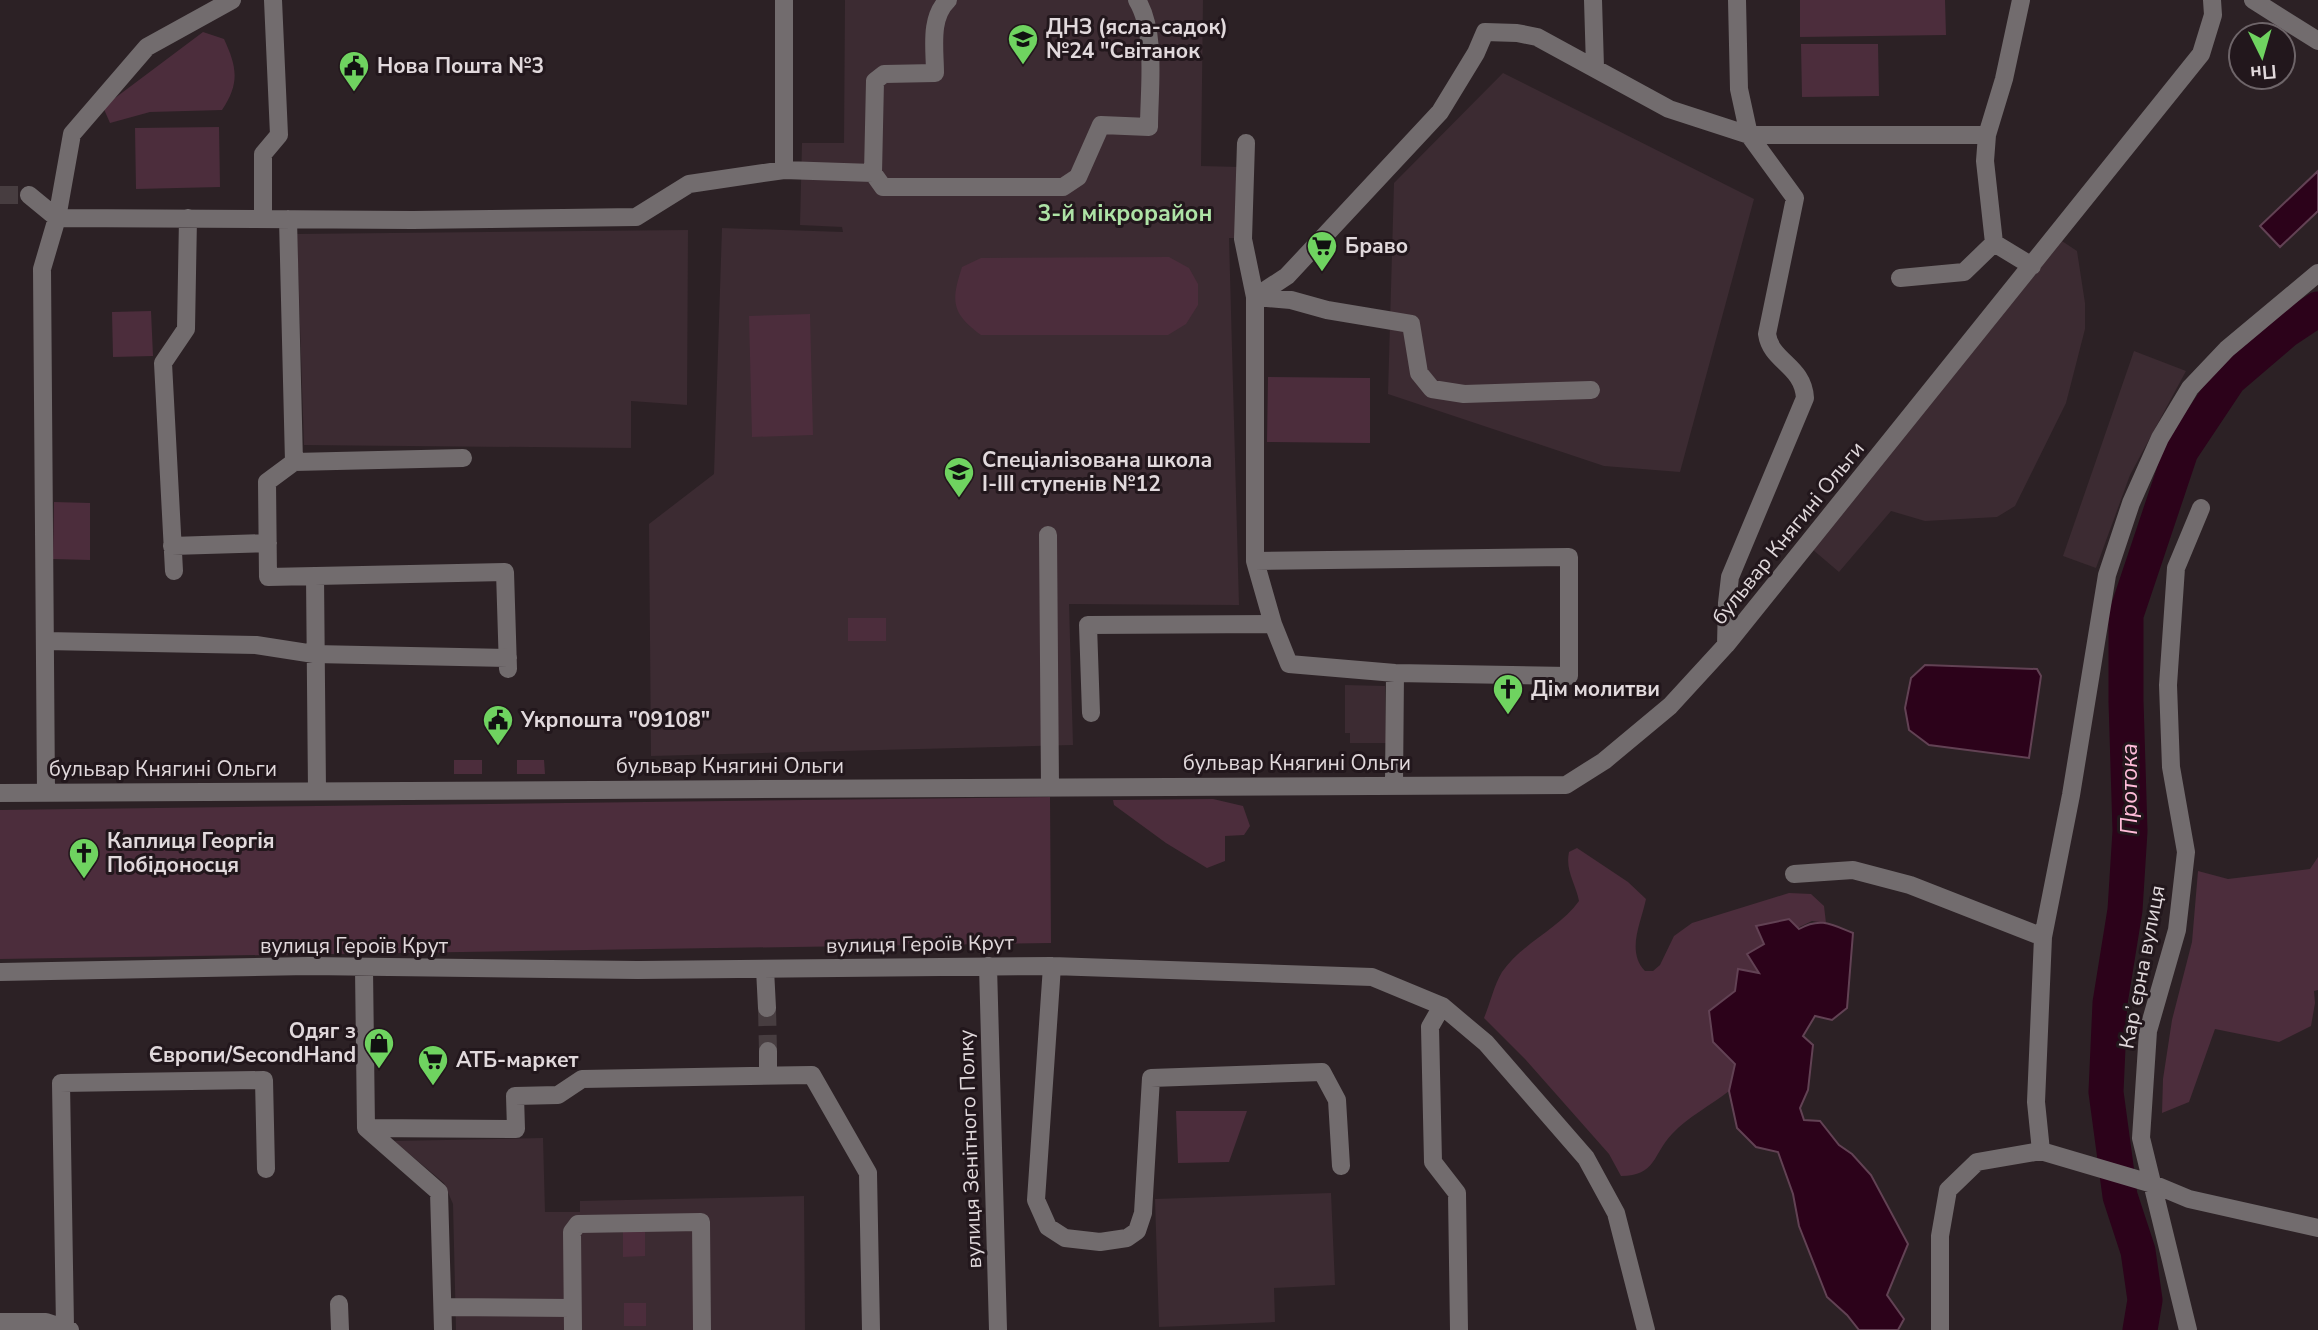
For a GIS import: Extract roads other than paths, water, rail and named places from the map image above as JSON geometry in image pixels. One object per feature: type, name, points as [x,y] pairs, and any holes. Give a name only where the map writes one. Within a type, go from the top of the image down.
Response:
[{"type":"street","points":[[46,792],[42,269],[57,218],[72,134],[147,47],[232,0]]},
{"type":"street","points":[[262,219],[263,153],[279,135],[273,0]]},
{"type":"street","points":[[784,170],[785,0]]},
{"type":"street","points":[[948,0],[935,24],[934,73],[884,74],[875,81],[873,173],[883,187],[1063,187],[1078,177],[1101,125],[1149,127],[1149,31],[1137,0]]},
{"type":"street","points":[[1593,0],[1595,67]]},
{"type":"street","points":[[1727,645],[1730,577],[1805,398],[1804,385],[1797,373],[1772,348],[1767,334],[1795,198],[1749,135],[1739,89],[1737,0]]},
{"type":"street","points":[[1994,243],[1985,161],[1987,135],[2004,79],[2021,0]]},
{"type":"street","name":"бульвар Княгині Ольги","points":[[0,793],[1566,785],[1604,761],[1670,706],[1727,645],[2201,54],[2213,15],[2212,0]]},
{"type":"street","points":[[2252,0],[2318,41]]},
{"type":"street","points":[[1255,297],[1287,276],[1440,112],[1485,33],[1517,33],[1537,37],[1669,109],[1749,135],[1987,135]]},
{"type":"street","points":[[1245,143],[1243,239],[1255,297],[1255,561],[1273,624],[1289,664],[1395,673],[1569,676],[1569,557],[1255,561]]},
{"type":"street","points":[[29,195],[57,218],[413,220],[636,217],[689,184],[784,170],[873,173]]},
{"type":"street","points":[[174,572],[163,363],[186,329],[188,218]]},
{"type":"street","points":[[288,219],[294,462]]},
{"type":"street","points":[[1994,243],[2032,266]]},
{"type":"street","points":[[1900,278],[1964,272],[1994,243]]},
{"type":"street","points":[[2041,1151],[2036,1102],[2043,937],[2071,796],[2107,575],[2131,503],[2160,438],[2190,388],[2227,349],[2318,273]]},
{"type":"street","points":[[1255,297],[1291,300],[1327,310],[1411,324],[1419,373],[1432,389],[1464,394],[1591,390]]},
{"type":"street","points":[[45,641],[256,645],[314,653],[508,664],[505,572],[268,577],[267,482],[294,462],[463,458]]},
{"type":"street","name":"Карʼєрна вулиця","points":[[2188,1330],[2141,1138],[2148,1031],[2177,930],[2186,852],[2171,766],[2168,685],[2176,568],[2201,508]]},
{"type":"street","points":[[1048,535],[1050,788]]},
{"type":"street","points":[[172,545],[268,543]]},
{"type":"street","points":[[315,576],[317,791]]},
{"type":"street","points":[[1091,713],[1088,625],[1273,624]]},
{"type":"street","points":[[1394,785],[1395,673]]},
{"type":"street","points":[[1794,874],[1853,870],[1910,885],[2043,937]]},
{"type":"street","name":"вулиця Зенітного Полку","points":[[988,966],[998,1330]]},
{"type":"street","points":[[1052,966],[1036,1200],[1048,1227],[1065,1238],[1101,1242],[1127,1238],[1137,1231],[1143,1213],[1151,1077],[1322,1073],[1337,1100],[1341,1167]]},
{"type":"street","name":"вулиця Героїв Крут","points":[[0,972],[309,967],[765,969],[1052,966],[1372,977],[1442,1006],[1486,1043],[1586,1158],[1616,1213],[1646,1330]]},
{"type":"street","points":[[364,969],[366,1128],[439,1192],[443,1330]]},
{"type":"street","points":[[765,969],[766,1008]]},
{"type":"street","points":[[1442,1006],[1430,1027],[1433,1162],[1457,1193],[1459,1330]]},
{"type":"street","points":[[768,1051],[768,1075]]},
{"type":"street","points":[[366,1128],[516,1129],[515,1096],[558,1095],[582,1079],[813,1075],[868,1173],[871,1330]]},
{"type":"street","points":[[0,1322],[46,1322],[68,1329],[61,1083],[264,1080],[266,1170]]},
{"type":"street","points":[[1940,1330],[1940,1236],[1948,1190],[1977,1162],[2041,1151],[2153,1184],[2189,1199],[2318,1228]]},
{"type":"street","points":[[573,1330],[572,1232],[578,1224],[701,1223],[702,1330]]},
{"type":"street","points":[[339,1304],[340,1330]]},
{"type":"street","points":[[443,1307],[572,1308]]},
{"type":"waterway","name":"Протока","points":[[2140,1330],[2145,1300],[2138,1251],[2120,1196],[2106,1092],[2110,1003],[2125,910],[2130,831],[2126,615],[2181,451],[2229,379],[2285,331],[2318,309]]},
{"type":"tunnel","points":[[0,195],[29,195]]},
{"type":"tunnel","points":[[767,1008],[768,1051]]},
{"type":"place","name":"ДНЗ (ясла-садок) №24 \"Світанок","points":[[1023,66]]},
{"type":"place","name":"Нова Пошта №3","points":[[354,93]]},
{"type":"place","name":"Браво","points":[[1322,273]]},
{"type":"place","name":"Спеціалізована школа І-ІІІ ступенів №12","points":[[959,499]]},
{"type":"place","name":"Дім молитви","points":[[1508,716]]},
{"type":"place","name":"Укрпошта \"09108\"","points":[[498,747]]},
{"type":"place","name":"Каплиця Георгія Побідоносця","points":[[84,880]]},
{"type":"place","name":"Одяг з Європи/SecondHand","points":[[379,1070]]},
{"type":"place","name":"АТБ-маркет","points":[[433,1087]]},
{"type":"district","name":"3-й мікрорайон","points":[[1125,213]]}]
